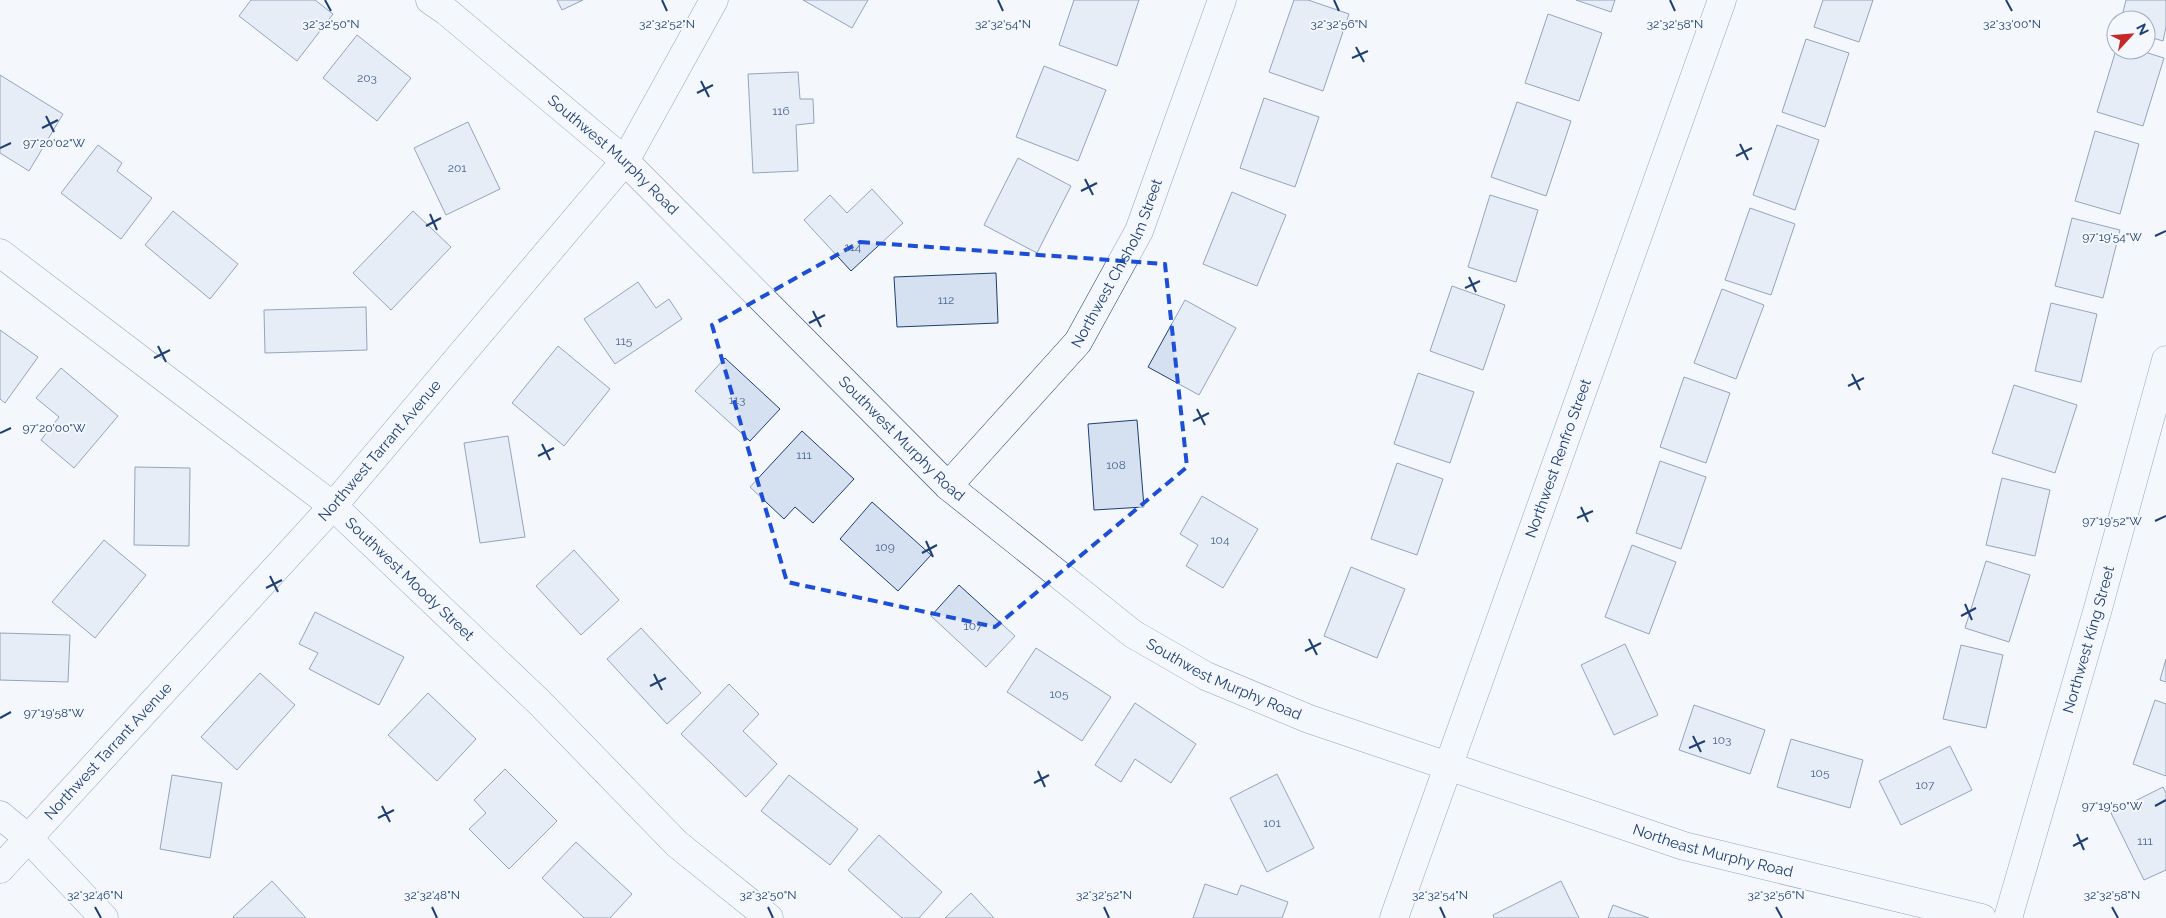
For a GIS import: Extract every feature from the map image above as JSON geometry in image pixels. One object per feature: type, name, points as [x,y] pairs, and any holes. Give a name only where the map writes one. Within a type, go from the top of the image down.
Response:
[{"type":"street","name":"Southwest Murphy Road","points":[[430,0],[446,11],[625,161],[948,486],[1133,634],[1206,676],[1309,719],[1448,766]]},
{"type":"street","name":"Northwest Tarrant Avenue","points":[[0,868],[333,506],[625,161],[714,0]]},
{"type":"street","name":"Northwest Chisholm Street","points":[[948,486],[1078,342],[1139,231],[1222,0]]},
{"type":"street","name":"Northwest Renfro Street","points":[[1394,918],[1722,0]]},
{"type":"street","name":"Southwest Moody Street","points":[[0,253],[333,506],[539,702],[677,844],[769,918]]},
{"type":"street","name":"Northwest King Street","points":[[2008,918],[2100,602],[2166,360]]},
{"type":"street","name":"Northeast Murphy Road","points":[[1448,766],[1684,846],[1982,918]]},
{"type":"street","points":[[0,815],[28,838],[104,918]]},
{"type":"highlighted area","points":[[860,242],[1165,264],[1187,467],[995,627],[787,582],[712,325]]},
{"type":"building","points":[[251,0],[315,0],[333,14],[297,61],[239,16]]},
{"type":"building","points":[[557,0],[583,0],[562,10]]},
{"type":"building","points":[[803,0],[868,0],[852,28]]},
{"type":"building","points":[[1074,0],[1139,0],[1117,66],[1059,45]]},
{"type":"building","points":[[1294,0],[1308,0],[1349,14],[1323,91],[1269,72]]},
{"type":"building","points":[[1576,0],[1615,0],[1611,12]]},
{"type":"building","points":[[1823,0],[1873,0],[1859,42],[1814,27]]},
{"type":"building","points":[[2126,0],[2166,0],[2166,27],[2163,41],[2156,39],[2156,10],[2124,10]]},
{"type":"building","points":[[1548,14],[1602,33],[1579,101],[1525,83]]},
{"type":"building","points":[[357,35],[411,78],[377,121],[323,78]]},
{"type":"building","points":[[1806,39],[1849,53],[1825,127],[1782,112]]},
{"type":"building","points":[[2156,56],[2164,58],[2143,126],[2097,112],[2113,60],[2156,60]]},
{"type":"building","points":[[1044,66],[1106,90],[1078,161],[1016,137]]},
{"type":"building","points":[[798,72],[800,99],[813,99],[814,123],[796,125],[798,171],[753,173],[748,74]]},
{"type":"building","points":[[0,75],[63,114],[29,171],[0,153]]},
{"type":"building","points":[[1264,98],[1319,117],[1295,187],[1240,168]]},
{"type":"building","points":[[1517,102],[1571,121],[1546,196],[1491,177]]},
{"type":"building","points":[[468,122],[500,189],[446,215],[414,148]]},
{"type":"building","points":[[1777,125],[1819,140],[1795,210],[1753,195]]},
{"type":"building","points":[[2095,131],[2139,144],[2120,214],[2075,201]]},
{"type":"building","points":[[98,145],[122,163],[117,171],[152,198],[121,239],[61,193]]},
{"type":"building","points":[[1018,158],[1071,186],[1037,253],[984,225]]},
{"type":"building","points":[[872,189],[903,223],[851,271],[804,220],[830,195],[847,213]]},
{"type":"building","points":[[1232,192],[1286,215],[1257,286],[1203,264]]},
{"type":"building","points":[[1490,195],[1538,210],[1516,282],[1468,267]]},
{"type":"building","points":[[1750,208],[1795,224],[1771,295],[1725,280]]},
{"type":"building","points":[[173,211],[238,264],[210,299],[145,245]]},
{"type":"building","points":[[413,211],[451,247],[391,310],[353,273]]},
{"type":"building","points":[[2072,218],[2120,230],[2103,298],[2055,286]]},
{"type":"building","points":[[996,273],[998,323],[897,327],[894,277]]},
{"type":"building","points":[[638,282],[656,308],[669,299],[682,319],[615,364],[584,319]]},
{"type":"building","points":[[1452,286],[1505,305],[1483,370],[1430,351]]},
{"type":"building","points":[[1722,289],[1764,305],[1736,379],[1694,363]]},
{"type":"building","points":[[1185,300],[1236,328],[1199,395],[1148,367]]},
{"type":"building","points":[[2051,303],[2097,314],[2081,382],[2035,371]]},
{"type":"building","points":[[366,307],[367,350],[265,353],[264,310]]},
{"type":"building","points":[[0,330],[38,357],[5,403],[0,399]]},
{"type":"building","points":[[558,346],[610,389],[564,446],[512,403]]},
{"type":"building","points":[[725,358],[780,409],[750,441],[695,391]]},
{"type":"building","points":[[61,368],[118,416],[74,468],[41,440],[59,417],[36,398]]},
{"type":"building","points":[[1418,373],[1474,392],[1450,463],[1394,444]]},
{"type":"building","points":[[1684,377],[1730,393],[1706,463],[1660,447]]},
{"type":"building","points":[[2014,385],[2077,405],[2055,473],[1992,453]]},
{"type":"building","points":[[1137,420],[1144,507],[1094,510],[1088,424]]},
{"type":"building","points":[[802,431],[854,479],[813,523],[795,507],[784,519],[750,487]]},
{"type":"building","points":[[508,436],[525,537],[480,543],[464,443]]},
{"type":"building","points":[[1660,461],[1706,477],[1681,549],[1636,533]]},
{"type":"building","points":[[1397,463],[1443,479],[1417,555],[1371,539]]},
{"type":"building","points":[[135,467],[190,468],[189,546],[134,545]]},
{"type":"building","points":[[2002,478],[2050,490],[2035,556],[1986,545]]},
{"type":"building","points":[[1202,496],[1258,529],[1223,588],[1186,566],[1198,545],[1180,534]]},
{"type":"building","points":[[872,502],[931,555],[898,591],[840,539]]},
{"type":"building","points":[[104,540],[146,575],[95,638],[52,602]]},
{"type":"building","points":[[1632,545],[1676,562],[1649,634],[1605,617]]},
{"type":"building","points":[[574,550],[619,600],[581,635],[536,586]]},
{"type":"building","points":[[1986,561],[2030,575],[2009,642],[1965,628]]},
{"type":"building","points":[[1351,567],[1405,589],[1377,658],[1324,636]]},
{"type":"building","points":[[959,585],[1015,636],[986,667],[931,616]]},
{"type":"building","points":[[315,612],[404,657],[379,705],[309,669],[318,653],[299,644]]},
{"type":"building","points":[[641,628],[701,693],[667,724],[607,659]]},
{"type":"building","points":[[0,633],[70,635],[68,682],[0,680]]},
{"type":"building","points":[[1625,644],[1658,715],[1614,735],[1581,665]]},
{"type":"building","points":[[1961,645],[2003,655],[1986,728],[1943,719]]},
{"type":"building","points":[[1036,648],[1111,697],[1082,741],[1007,692]]},
{"type":"building","points":[[2166,659],[2166,682],[2160,680]]},
{"type":"building","points":[[260,673],[295,705],[237,770],[201,737]]},
{"type":"building","points":[[729,684],[759,714],[743,731],[777,764],[746,797],[681,734]]},
{"type":"building","points":[[428,693],[476,739],[437,781],[388,735]]},
{"type":"building","points":[[2155,700],[2166,704],[2166,776],[2133,764]]},
{"type":"building","points":[[1135,703],[1196,744],[1171,783],[1135,759],[1121,782],[1095,765]]},
{"type":"building","points":[[1694,705],[1765,730],[1750,774],[1679,750]]},
{"type":"building","points":[[1791,739],[1863,760],[1850,808],[1777,787]]},
{"type":"building","points":[[1950,746],[1972,790],[1901,825],[1879,781]]},
{"type":"building","points":[[505,769],[557,821],[509,869],[469,829],[486,813],[474,800]]},
{"type":"building","points":[[1277,774],[1314,848],[1267,872],[1230,798]]},
{"type":"building","points":[[172,775],[222,783],[210,858],[160,849]]},
{"type":"building","points":[[789,775],[858,829],[830,865],[761,811]]},
{"type":"building","points":[[2163,787],[2166,793],[2166,870],[2144,880],[2111,813]]},
{"type":"building","points":[[879,835],[942,892],[919,918],[902,918],[848,870]]},
{"type":"building","points":[[576,842],[632,894],[610,918],[584,918],[542,878]]},
{"type":"building","points":[[272,881],[306,918],[233,917]]},
{"type":"building","points":[[1561,881],[1579,918],[1494,918],[1493,915]]},
{"type":"building","points":[[1205,884],[1237,895],[1241,885],[1288,902],[1282,918],[1193,918]]},
{"type":"building","points":[[971,893],[994,918],[945,918]]},
{"type":"building","points":[[1613,905],[1649,918],[1608,918]]}]
